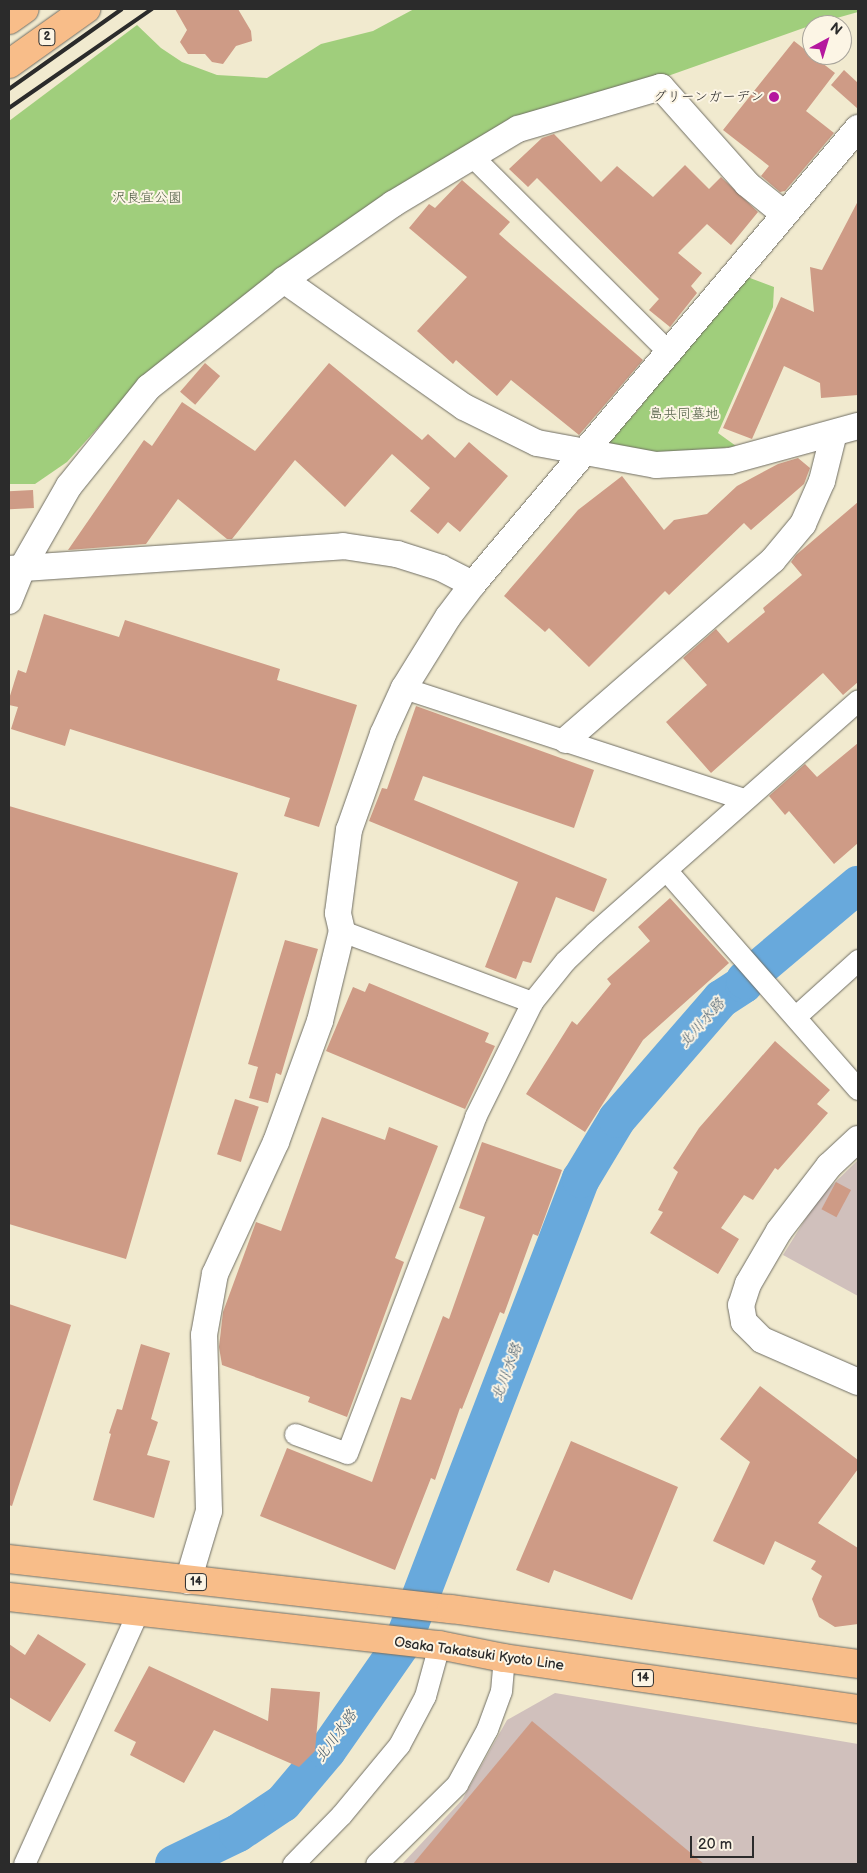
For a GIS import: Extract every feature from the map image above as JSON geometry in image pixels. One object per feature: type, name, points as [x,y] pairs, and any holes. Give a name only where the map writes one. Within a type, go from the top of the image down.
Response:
[{"type":"main road","points":[[9,20],[25,9]]},
{"type":"main road","name":"2","points":[[9,64],[86,9]]},
{"type":"main road","name":"14","points":[[9,1559],[188,1581],[451,1609],[858,1664]]},
{"type":"main road","name":"Osaka Takatsuki Kyoto Line","points":[[9,1597],[371,1639],[433,1644],[504,1658],[858,1709]]},
{"type":"street","points":[[9,601],[15,568],[69,486],[149,387],[284,280],[393,204],[518,129],[662,87],[748,184],[783,214]]},
{"type":"street","points":[[188,1581],[209,1511],[204,1335],[216,1274],[276,1142],[320,1021],[342,931],[338,912],[349,830],[383,734],[404,688],[448,617],[473,584],[584,454],[783,214],[858,128]]},
{"type":"street","points":[[472,156],[668,351]]},
{"type":"street","points":[[284,280],[464,407],[537,443],[584,454],[656,465],[730,461],[858,426]]},
{"type":"street","points":[[566,740],[773,560],[803,524],[822,481],[834,433]]},
{"type":"street","points":[[15,568],[343,546],[396,554],[441,568],[473,584]]},
{"type":"street","points":[[404,688],[744,799]]},
{"type":"street","points":[[295,1434],[346,1453],[475,1117],[532,1002],[565,961],[744,799],[858,700]]},
{"type":"street","points":[[666,870],[796,1016],[858,1089]]},
{"type":"street","points":[[342,931],[532,1002]]},
{"type":"street","points":[[796,1016],[858,960]]},
{"type":"street","points":[[858,1140],[829,1166],[779,1232],[748,1284],[741,1305],[744,1322],[762,1340],[858,1382]]},
{"type":"street","points":[[24,1864],[138,1612]]},
{"type":"street","points":[[292,1864],[341,1815],[399,1745],[425,1696],[433,1644]]},
{"type":"street","points":[[376,1864],[457,1784],[486,1729],[501,1691],[504,1658]]},
{"type":"shaded area","points":[[858,1160],[858,1296],[783,1255],[818,1199]]},
{"type":"shaded area","points":[[555,1693],[858,1744],[858,1864],[402,1864],[462,1800],[507,1720]]},
{"type":"green space","name":"沢良宜公園","points":[[414,9],[858,9],[858,12],[847,15],[802,15],[802,29],[665,77],[512,121],[139,382],[67,462],[35,484],[9,484],[9,121],[137,25],[161,48],[182,62],[217,75],[267,78],[321,44],[373,31]]},
{"type":"green space","name":"島共同墓地","points":[[742,275],[774,287],[773,307],[718,433],[736,446],[685,454],[614,451],[609,441],[637,411]]},
{"type":"building","points":[[175,9],[238,9],[251,31],[252,41],[236,46],[223,64],[212,62],[205,54],[188,54],[180,42],[187,30]]},
{"type":"building","points":[[794,41],[802,47],[802,65],[825,65],[835,73],[806,111],[834,133],[785,191],[780,192],[761,176],[769,166],[723,130]]},
{"type":"building","points":[[844,70],[858,83],[858,109],[831,85]]},
{"type":"building","points":[[554,134],[601,182],[617,166],[653,197],[685,165],[709,189],[721,177],[758,212],[731,245],[707,224],[678,253],[702,273],[691,286],[697,293],[670,327],[649,310],[659,299],[537,178],[528,187],[509,169],[542,138]]},
{"type":"building","points":[[462,180],[510,222],[499,234],[643,360],[579,435],[511,380],[497,396],[456,360],[453,364],[417,331],[467,277],[409,228],[429,204],[435,208]]},
{"type":"building","points":[[858,201],[858,395],[821,398],[820,383],[784,366],[752,439],[723,428],[781,297],[814,312],[810,267],[822,270]]},
{"type":"building","points":[[205,363],[220,376],[195,405],[180,392]]},
{"type":"building","points":[[329,363],[422,440],[428,434],[455,458],[469,442],[508,476],[460,532],[448,522],[438,534],[410,511],[430,488],[392,454],[345,507],[295,460],[232,539],[227,539],[178,499],[146,544],[68,550],[144,440],[152,446],[182,402],[255,451]]},
{"type":"building","points":[[798,458],[810,468],[804,484],[751,530],[744,523],[669,595],[665,591],[589,667],[549,628],[545,632],[504,596],[578,510],[622,476],[664,530],[674,520],[707,514],[737,486],[778,464]]},
{"type":"building","points":[[33,490],[34,508],[10,509],[9,491]]},
{"type":"building","points":[[858,502],[858,682],[843,695],[823,673],[711,773],[666,722],[707,685],[683,658],[716,629],[728,643],[765,612],[763,608],[802,575],[791,562],[796,555]]},
{"type":"building","points":[[44,614],[119,637],[125,620],[280,669],[277,680],[357,705],[319,827],[284,816],[290,798],[70,729],[65,746],[11,729],[18,707],[9,705],[9,699],[18,670],[26,673]]},
{"type":"building","points":[[416,706],[594,770],[574,828],[423,776],[414,800],[607,879],[594,912],[556,897],[531,963],[523,961],[516,979],[485,967],[518,882],[369,821],[382,788],[387,789]]},
{"type":"building","points":[[858,743],[858,843],[834,864],[789,811],[785,815],[769,796],[805,764],[817,777]]},
{"type":"building","points":[[9,806],[238,873],[126,1259],[9,1224]]},
{"type":"building","points":[[670,898],[729,963],[643,1040],[585,1132],[526,1094],[572,1021],[577,1025],[611,984],[607,979],[650,941],[638,927]]},
{"type":"building","points":[[285,940],[318,949],[281,1075],[276,1073],[268,1103],[249,1098],[258,1067],[248,1064]]},
{"type":"building","points":[[369,983],[489,1033],[485,1042],[495,1046],[465,1109],[326,1051],[353,987],[365,992]]},
{"type":"building","points":[[775,1041],[830,1090],[817,1104],[828,1113],[778,1170],[775,1168],[753,1200],[744,1195],[721,1228],[739,1239],[718,1274],[650,1233],[663,1212],[658,1210],[678,1172],[673,1168],[699,1128]]},
{"type":"building","points":[[235,1099],[259,1107],[241,1162],[217,1154]]},
{"type":"building","points":[[322,1117],[385,1140],[389,1127],[438,1146],[395,1258],[404,1262],[347,1417],[308,1402],[310,1397],[222,1365],[219,1347],[223,1312],[256,1222],[281,1231]]},
{"type":"building","points":[[482,1142],[562,1170],[538,1236],[533,1234],[504,1314],[500,1312],[462,1409],[460,1408],[435,1480],[431,1478],[395,1570],[260,1516],[287,1448],[372,1482],[401,1397],[411,1400],[443,1316],[449,1319],[485,1217],[459,1208]]},
{"type":"building","points":[[836,1182],[851,1190],[836,1217],[821,1209]]},
{"type":"building","points":[[9,1304],[71,1325],[12,1506],[9,1505]]},
{"type":"building","points":[[141,1344],[170,1353],[151,1419],[158,1422],[147,1455],[170,1461],[154,1518],[93,1500],[111,1434],[109,1433],[117,1409],[122,1410]]},
{"type":"building","points":[[760,1386],[858,1460],[858,1469],[818,1523],[858,1548],[858,1624],[835,1627],[819,1617],[812,1599],[822,1576],[811,1569],[816,1561],[775,1541],[764,1565],[713,1541],[750,1462],[720,1439]]},
{"type":"building","points":[[571,1441],[678,1487],[632,1600],[554,1570],[549,1583],[516,1570]]},
{"type":"building","points":[[38,1634],[86,1664],[50,1722],[9,1697],[9,1644],[25,1655]]},
{"type":"building","points":[[149,1666],[268,1721],[271,1688],[320,1692],[315,1751],[299,1767],[214,1730],[184,1783],[130,1755],[136,1742],[114,1731]]},
{"type":"building","points":[[532,1721],[704,1864],[413,1864]]},
{"type":"waterway","name":"北川水路","points":[[174,1864],[238,1833],[283,1803],[327,1751],[403,1642],[581,1179],[617,1119],[721,999],[744,984],[745,980],[858,885]]},
{"type":"railway","points":[[9,89],[122,9]]},
{"type":"railway","points":[[9,108],[152,9]]},
{"type":"place","name":"グリーンガーデン","points":[[774,97]]}]
